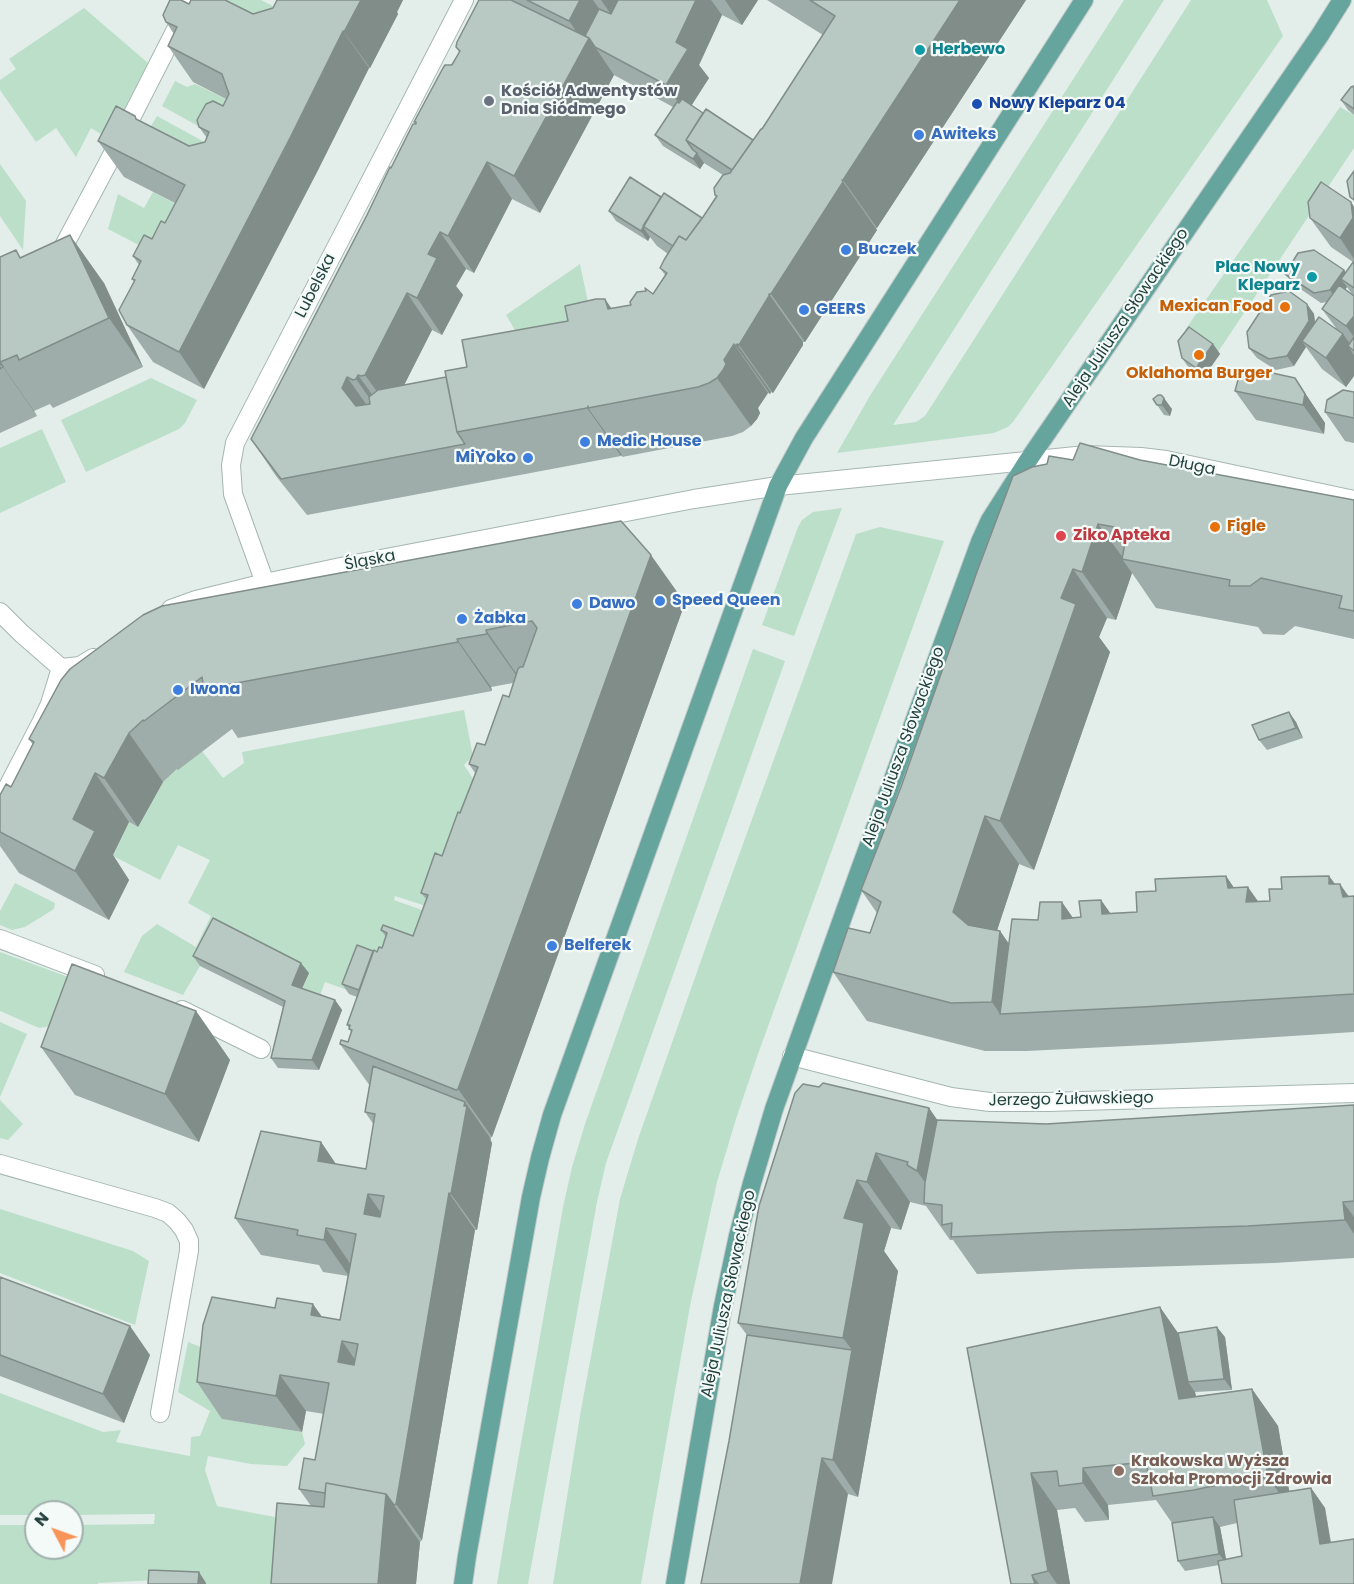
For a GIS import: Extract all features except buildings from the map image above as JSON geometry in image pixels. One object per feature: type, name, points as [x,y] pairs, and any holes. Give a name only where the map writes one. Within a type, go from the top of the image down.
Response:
[{"type":"main road","points":[[463,1584],[529,1209],[552,1115],[778,486],[804,438],[1084,0]]},
{"type":"main road","name":"Aleja Juliusza Słowackiego","points":[[675,1584],[711,1375],[738,1236],[774,1109],[980,542],[990,520],[1028,462],[1314,45],[1342,0]]},
{"type":"street","points":[[49,274],[191,0]]},
{"type":"street","name":"Lubelska","points":[[265,583],[233,494],[231,465],[235,443],[464,0]]},
{"type":"street","name":"Długa","points":[[778,486],[1086,455],[1166,460],[1354,500]]},
{"type":"street","name":"Śląska","points":[[153,616],[196,600],[355,564],[693,499],[778,486]]},
{"type":"street","points":[[0,612],[61,668],[80,666],[106,647]]},
{"type":"street","points":[[0,802],[50,704],[61,668]]},
{"type":"street","points":[[0,939],[107,979]]},
{"type":"street","points":[[168,1004],[261,1049]]},
{"type":"street","name":"Jerzego Żuławskiego","points":[[792,1056],[951,1097],[990,1102],[1060,1102],[1354,1092]]},
{"type":"street","points":[[0,1164],[155,1208],[168,1213],[184,1230],[189,1241],[189,1251],[160,1413]]},
{"type":"green space","points":[[215,0],[261,0],[289,14],[297,45]]},
{"type":"green space","points":[[1124,0],[1164,0],[893,425],[916,422],[925,416],[1191,0],[1267,0],[1283,36],[1008,427],[994,433],[837,453],[871,394]]},
{"type":"green space","points":[[84,8],[148,63],[109,139],[91,128],[76,157],[56,128],[36,142],[0,90],[0,80],[16,69],[9,59]]},
{"type":"green space","points":[[175,81],[187,87],[195,84],[248,110],[223,140],[162,106]]},
{"type":"green space","points":[[1340,107],[1354,115],[1354,148],[1218,352],[1185,330]]},
{"type":"green space","points":[[157,116],[219,150],[225,164],[150,128]]},
{"type":"green space","points":[[0,164],[26,201],[23,250],[0,216]]},
{"type":"green space","points":[[153,192],[195,214],[162,257],[108,229],[118,194],[144,208]]},
{"type":"green space","points":[[580,264],[599,355],[542,376],[506,315]]},
{"type":"green space","points":[[151,378],[197,400],[185,423],[179,429],[86,472],[61,420]]},
{"type":"green space","points":[[42,429],[66,482],[0,513],[0,448]]},
{"type":"green space","points":[[842,508],[794,636],[762,625],[802,520],[813,512]]},
{"type":"green space","points":[[880,527],[944,541],[758,1054],[717,1182],[690,1306],[641,1584],[553,1584],[581,1410],[620,1199],[638,1139],[856,534]]},
{"type":"green space","points":[[753,649],[785,661],[606,1163],[528,1584],[497,1584],[572,1167],[585,1124]]},
{"type":"green space","points":[[464,710],[473,756],[464,765],[483,794],[441,911],[395,896],[394,900],[439,916],[350,991],[325,982],[318,1001],[200,966],[183,995],[124,972],[142,936],[157,924],[196,947],[211,916],[188,903],[210,860],[178,845],[160,880],[113,856],[129,822],[138,827],[163,782],[177,769],[202,751],[223,778],[244,763],[242,752]]},
{"type":"green space","points":[[15,883],[55,903],[54,909],[25,927],[12,930],[0,925],[0,911]]},
{"type":"green space","points":[[0,952],[109,992],[72,1023],[39,1028],[0,1011]]},
{"type":"green space","points":[[0,1022],[27,1034],[0,1097]]},
{"type":"green space","points":[[0,1100],[23,1124],[8,1140],[0,1138]]},
{"type":"green space","points":[[0,1209],[133,1251],[149,1261],[135,1325],[0,1273]]},
{"type":"green space","points":[[188,1342],[230,1358],[223,1419],[302,1432],[305,1444],[287,1466],[251,1464],[208,1456],[205,1470],[217,1506],[285,1519],[279,1584],[206,1584],[156,1580],[98,1584],[0,1584],[0,1525],[24,1525],[24,1560],[84,1560],[84,1525],[154,1524],[155,1514],[84,1515],[84,1500],[24,1500],[24,1515],[0,1515],[0,1393],[103,1432],[121,1430],[116,1442],[190,1456],[191,1437],[200,1436],[210,1411],[178,1392]]},
{"type":"place","name":"Herbewo","points":[[920,50]]},
{"type":"place","name":"Kościół Adwentystów Dnia Siódmego","points":[[489,101]]},
{"type":"place","name":"Nowy Kleparz 04","points":[[977,104]]},
{"type":"place","name":"Awiteks","points":[[919,135]]},
{"type":"place","name":"Buczek","points":[[846,250]]},
{"type":"place","name":"Plac Nowy Kleparz","points":[[1312,277]]},
{"type":"place","name":"Mexican Food","points":[[1285,307]]},
{"type":"place","name":"GEERS","points":[[804,310]]},
{"type":"place","name":"Oklahoma Burger","points":[[1199,355]]},
{"type":"place","name":"Medic House","points":[[585,442]]},
{"type":"place","name":"MiYoko","points":[[528,458]]},
{"type":"place","name":"Figle","points":[[1215,527]]},
{"type":"place","name":"Ziko Apteka","points":[[1061,536]]},
{"type":"place","name":"Speed Queen","points":[[660,601]]},
{"type":"place","name":"Dawo","points":[[577,604]]},
{"type":"place","name":"Żabka","points":[[462,619]]},
{"type":"place","name":"Iwona","points":[[178,690]]},
{"type":"place","name":"Belferek","points":[[552,946]]},
{"type":"place","name":"Krakowska Wyższa Szkoła Promocji Zdrowia","points":[[1119,1471]]}]
